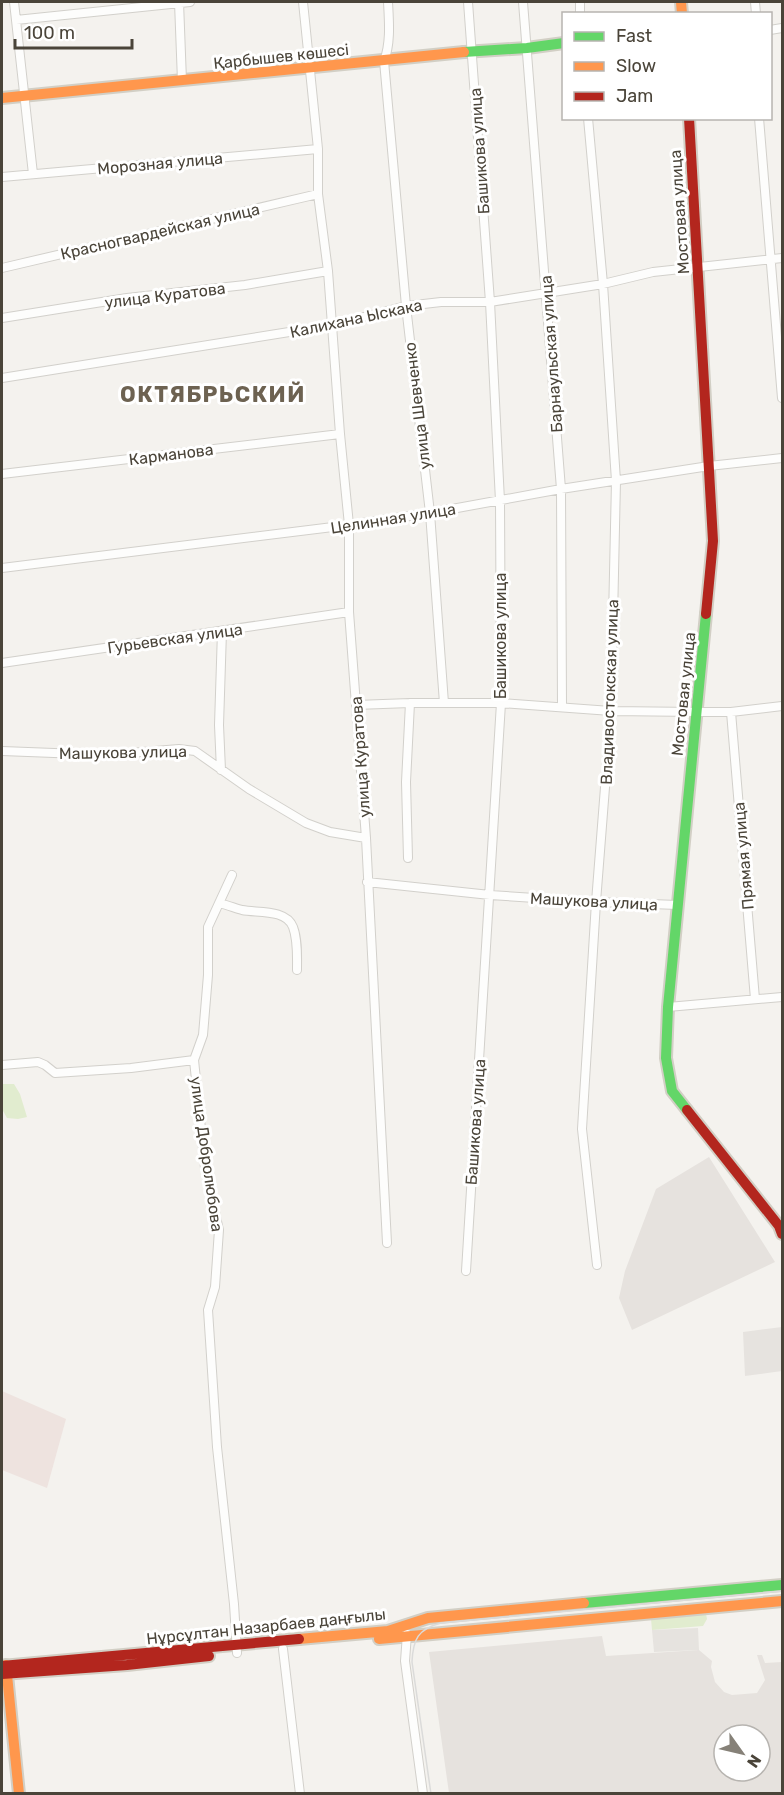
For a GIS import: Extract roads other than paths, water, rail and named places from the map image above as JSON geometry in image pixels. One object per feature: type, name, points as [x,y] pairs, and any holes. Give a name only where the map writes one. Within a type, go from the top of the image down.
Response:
[{"type":"main road","name":"Қарбышев көшесі","points":[[2,98],[562,43]]},
{"type":"main road","name":"Мостовая улица","points":[[689,120],[713,542],[668,1007],[666,1058],[672,1091],[783,1234]]},
{"type":"main road","name":"Нұрсұлтан Назарбаев даңғылы","points":[[4,1670],[237,1649],[388,1631],[428,1618],[783,1585]]},
{"type":"main road","name":"Нұрсұлтан Назарбаев даңғылы","points":[[237,1649],[283,1649],[427,1633],[783,1601]]},
{"type":"main road","points":[[4,1670],[19,1794]]},
{"type":"street","points":[[14,2],[33,174]]},
{"type":"street","points":[[179,2],[182,81]]},
{"type":"street","points":[[16,20],[190,2]]},
{"type":"street","name":"улица Куратова","points":[[303,2],[318,149],[318,194],[328,271],[349,525],[349,612],[366,838],[387,1243]]},
{"type":"street","name":"улица Шевченко","points":[[388,2],[389,26],[387,54],[384,61],[406,306],[430,513],[444,703]]},
{"type":"street","name":"Башикова улица","points":[[466,1272],[501,703],[500,501],[490,302],[468,2]]},
{"type":"street","name":"Барнаульская улица","points":[[523,2],[561,489],[562,707]]},
{"type":"street","name":"Владивостокская улица","points":[[588,120],[603,284],[616,481],[611,711],[582,1130],[597,1265]]},
{"type":"street","points":[[759,120],[783,398]]},
{"type":"street","name":"Морозная улица","points":[[2,177],[318,149]]},
{"type":"street","name":"Красногвардейская улица","points":[[2,268],[318,194]]},
{"type":"street","name":"Калихана Ыскака","points":[[2,378],[333,325],[406,306],[441,302],[490,302],[603,284],[653,272],[783,258]]},
{"type":"street","name":"улица Куратова","points":[[2,318],[127,298],[245,285],[328,271]]},
{"type":"street","name":"Карманова","points":[[2,474],[340,434]]},
{"type":"street","name":"Целинная улица","points":[[2,568],[349,525],[709,466],[783,459]]},
{"type":"street","name":"Гурьевская улица","points":[[2,663],[349,612]]},
{"type":"street","points":[[221,770],[219,725],[222,631]]},
{"type":"street","points":[[408,858],[406,782],[410,703]]},
{"type":"street","points":[[356,705],[501,703],[611,711],[696,712],[731,712],[783,706]]},
{"type":"street","name":"Прямая улица","points":[[731,712],[755,999]]},
{"type":"street","name":"Машукова улица","points":[[2,751],[106,755],[179,749],[195,751],[273,804],[306,823],[330,832],[366,838]]},
{"type":"street","name":"улица Добролюбова","points":[[232,875],[208,927],[203,1035],[194,1060],[205,1168],[219,1230],[215,1287],[208,1310],[217,1447],[237,1649]]},
{"type":"street","name":"Машукова улица","points":[[367,882],[490,895],[678,905]]},
{"type":"street","points":[[219,903],[243,910],[270,913],[283,917],[293,925],[297,970]]},
{"type":"street","points":[[668,1007],[783,997]]},
{"type":"street","points":[[2,1065],[38,1062],[55,1073],[131,1068],[194,1060]]},
{"type":"street","points":[[408,1625],[405,1661],[423,1794]]},
{"type":"street","points":[[283,1649],[300,1794]]},
{"type":"tram line","points":[[431,1794],[412,1662],[418,1636],[427,1628],[441,1623],[782,1591]]},
{"type":"district","name":"ОКТЯБРЬСКИЙ","points":[[213,394]]}]
